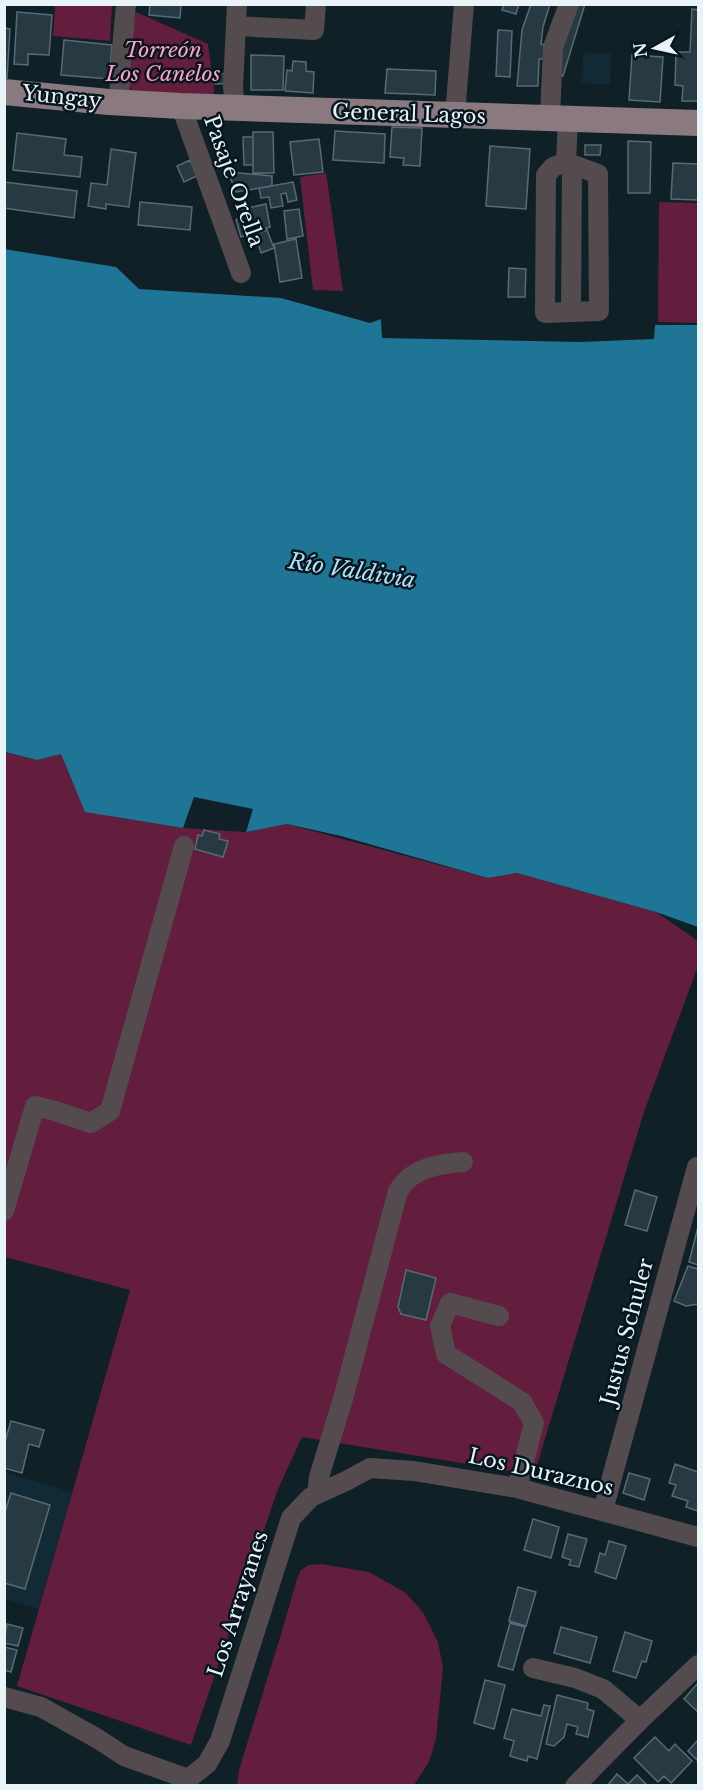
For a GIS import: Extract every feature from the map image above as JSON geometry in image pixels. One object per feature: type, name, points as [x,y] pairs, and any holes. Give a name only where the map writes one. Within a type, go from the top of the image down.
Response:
[{"type":"main road","name":"Yungay","points":[[4,92],[119,103]]},
{"type":"main road","name":"General Lagos","points":[[119,103],[699,123]]},
{"type":"street","points":[[119,103],[126,4]]},
{"type":"street","points":[[235,108],[237,4]]},
{"type":"street","points":[[236,26],[314,30],[316,4]]},
{"type":"street","points":[[455,115],[464,4]]},
{"type":"street","points":[[569,4],[553,47],[559,119],[569,164],[571,312],[599,311],[598,174],[569,164]]},
{"type":"street","name":"Pasaje Orella","points":[[181,106],[242,273]]},
{"type":"street","points":[[4,1210],[35,1106],[91,1123],[110,1111],[184,846]]},
{"type":"street","points":[[317,1494],[319,1477],[343,1399],[398,1191],[406,1180],[421,1170],[438,1164],[463,1162]]},
{"type":"street","name":"Justus Schuler","points":[[603,1510],[697,1167]]},
{"type":"street","points":[[499,1316],[450,1303],[440,1326],[446,1354],[522,1402],[534,1423],[517,1488]]},
{"type":"street","name":"Los Arrayanes","points":[[188,1782],[207,1764],[220,1741],[291,1518],[311,1497],[370,1467]]},
{"type":"street","name":"Los Duraznos","points":[[370,1467],[414,1471],[517,1488],[699,1537]]},
{"type":"street","points":[[575,1785],[699,1665]]},
{"type":"street","points":[[533,1668],[576,1678],[603,1689],[640,1720]]},
{"type":"street","points":[[4,1696],[41,1707],[99,1739],[124,1756],[188,1782]]},
{"type":"shaded area","points":[[583,52],[611,54],[610,85],[582,83]]},
{"type":"shaded area","points":[[4,1472],[72,1492],[39,1609],[5,1599]]},
{"type":"green space","points":[[55,5],[112,5],[110,41],[53,36]]},
{"type":"green space","name":"Torreón Los Canelos","points":[[136,12],[208,44],[214,100],[132,91],[128,82],[126,62]]},
{"type":"green space","points":[[326,173],[343,291],[313,290],[300,177]]},
{"type":"green space","points":[[659,202],[698,203],[698,323],[658,322]]},
{"type":"green space","points":[[4,752],[37,760],[61,754],[72,781],[109,816],[183,828],[246,832],[287,824],[488,878],[517,873],[656,912],[698,941],[698,966],[644,1112],[534,1475],[302,1437],[278,1489],[191,1745],[17,1686],[130,1290],[5,1257]]},
{"type":"green space","points":[[322,1564],[369,1572],[406,1593],[424,1614],[438,1642],[443,1668],[436,1739],[429,1762],[414,1785],[237,1785],[239,1770],[297,1579],[301,1570],[309,1565]]},
{"type":"water","name":"Río Valdivia","points":[[4,249],[116,267],[139,289],[281,298],[370,323],[381,319],[382,338],[579,342],[654,339],[655,325],[698,325],[698,927],[656,912],[517,873],[488,878],[341,836],[287,824],[246,832],[253,809],[194,797],[183,828],[85,812],[61,754],[37,760],[5,752]]},
{"type":"building","points":[[150,4],[181,4],[180,18],[149,15]]},
{"type":"building","points":[[504,4],[519,4],[516,14],[502,10]]},
{"type":"building","points":[[531,4],[550,4],[541,44],[544,45],[544,59],[539,59],[538,86],[517,86],[522,30]]},
{"type":"building","points":[[575,4],[585,4],[563,76],[554,73]]},
{"type":"building","points":[[692,9],[698,10],[698,101],[682,101],[683,86],[675,85],[676,52],[690,52]]},
{"type":"building","points":[[17,12],[52,15],[49,55],[28,54],[28,65],[14,64]]},
{"type":"building","points":[[4,28],[10,29],[7,78],[4,77]]},
{"type":"building","points":[[498,30],[512,31],[510,77],[496,76]]},
{"type":"building","points":[[64,40],[112,45],[109,79],[61,75]]},
{"type":"building","points":[[251,55],[284,56],[283,90],[251,90]]},
{"type":"building","points":[[632,55],[663,57],[660,102],[629,100]]},
{"type":"building","points":[[293,61],[306,62],[306,71],[314,72],[313,93],[285,91],[287,70],[292,71]]},
{"type":"building","points":[[387,69],[436,71],[435,95],[385,93]]},
{"type":"building","points":[[238,73],[238,83],[215,84],[214,74]]},
{"type":"building","points":[[392,127],[422,128],[420,166],[403,165],[404,158],[390,157]]},
{"type":"building","points":[[335,131],[385,134],[384,163],[333,160]]},
{"type":"building","points":[[253,132],[273,132],[274,173],[253,173]]},
{"type":"building","points":[[17,133],[66,139],[64,155],[82,157],[80,177],[13,170]]},
{"type":"building","points":[[243,137],[253,137],[253,165],[244,165]]},
{"type":"building","points":[[319,139],[323,172],[294,175],[290,142]]},
{"type":"building","points":[[628,141],[651,142],[650,193],[628,193]]},
{"type":"building","points":[[585,145],[601,145],[600,155],[585,155]]},
{"type":"building","points":[[490,146],[530,149],[526,209],[486,206]]},
{"type":"building","points":[[111,149],[136,153],[129,207],[106,204],[106,209],[88,206],[91,183],[107,185]]},
{"type":"building","points":[[190,160],[197,176],[184,182],[177,166]]},
{"type":"building","points":[[673,163],[698,164],[698,200],[671,199]]},
{"type":"building","points":[[228,172],[272,176],[272,186],[236,192]]},
{"type":"building","points":[[4,182],[77,191],[74,218],[4,208]]},
{"type":"building","points":[[293,182],[297,200],[288,202],[286,193],[281,194],[283,206],[271,208],[269,197],[261,198],[259,188]]},
{"type":"building","points":[[140,202],[192,207],[190,230],[138,225]]},
{"type":"building","points":[[266,204],[270,227],[241,237],[236,220],[244,216],[243,209]]},
{"type":"building","points":[[299,209],[303,236],[287,239],[284,211]]},
{"type":"building","points":[[267,230],[274,248],[261,253],[255,234]]},
{"type":"building","points":[[296,239],[302,278],[280,282],[274,244]]},
{"type":"building","points":[[509,268],[526,269],[525,297],[508,297]]},
{"type":"building","points":[[204,830],[220,834],[219,839],[228,841],[223,857],[195,849],[198,835],[202,836]]},
{"type":"building","points":[[635,1190],[657,1197],[647,1231],[625,1225]]},
{"type":"building","points":[[698,1227],[698,1265],[689,1262]]},
{"type":"building","points":[[688,1266],[698,1269],[698,1304],[686,1306],[674,1301]]},
{"type":"building","points":[[406,1270],[436,1278],[426,1320],[401,1314],[398,1307]]},
{"type":"building","points":[[11,1421],[44,1430],[39,1447],[29,1444],[22,1473],[4,1468],[4,1445]]},
{"type":"building","points":[[675,1464],[698,1472],[698,1511],[686,1507],[688,1501],[672,1496],[676,1485],[669,1483]]},
{"type":"building","points":[[629,1473],[650,1479],[644,1500],[623,1493]]},
{"type":"building","points":[[11,1493],[50,1505],[25,1589],[4,1583],[4,1515]]},
{"type":"building","points":[[533,1519],[559,1527],[551,1558],[524,1550]]},
{"type":"building","points":[[568,1534],[587,1539],[579,1567],[569,1565],[571,1560],[562,1557]]},
{"type":"building","points":[[609,1541],[626,1546],[616,1579],[595,1572],[600,1553],[605,1555]]},
{"type":"building","points":[[518,1587],[536,1592],[526,1626],[509,1621]]},
{"type":"building","points":[[510,1623],[525,1627],[513,1670],[498,1666]]},
{"type":"building","points":[[7,1624],[23,1628],[18,1646],[4,1643]]},
{"type":"building","points":[[561,1627],[597,1637],[590,1663],[554,1653]]},
{"type":"building","points":[[625,1632],[652,1641],[646,1662],[642,1661],[636,1678],[613,1671]]},
{"type":"building","points":[[4,1647],[17,1650],[11,1672],[4,1670]]},
{"type":"building","points":[[485,1680],[505,1685],[494,1729],[474,1723]]},
{"type":"building","points":[[698,1683],[698,1712],[684,1699]]},
{"type":"building","points":[[557,1695],[588,1703],[587,1709],[594,1711],[588,1737],[576,1734],[578,1727],[567,1724],[564,1737],[554,1746],[546,1744]]},
{"type":"building","points":[[544,1705],[550,1706],[537,1759],[528,1756],[527,1761],[510,1756],[514,1741],[504,1738],[512,1709],[541,1716]]},
{"type":"building","points":[[655,1737],[669,1751],[675,1744],[692,1761],[671,1783],[664,1776],[658,1782],[634,1758]]},
{"type":"building","points":[[698,1740],[698,1761],[688,1751]]},
{"type":"building","points":[[617,1774],[628,1784],[637,1775],[648,1786],[607,1786]]}]
